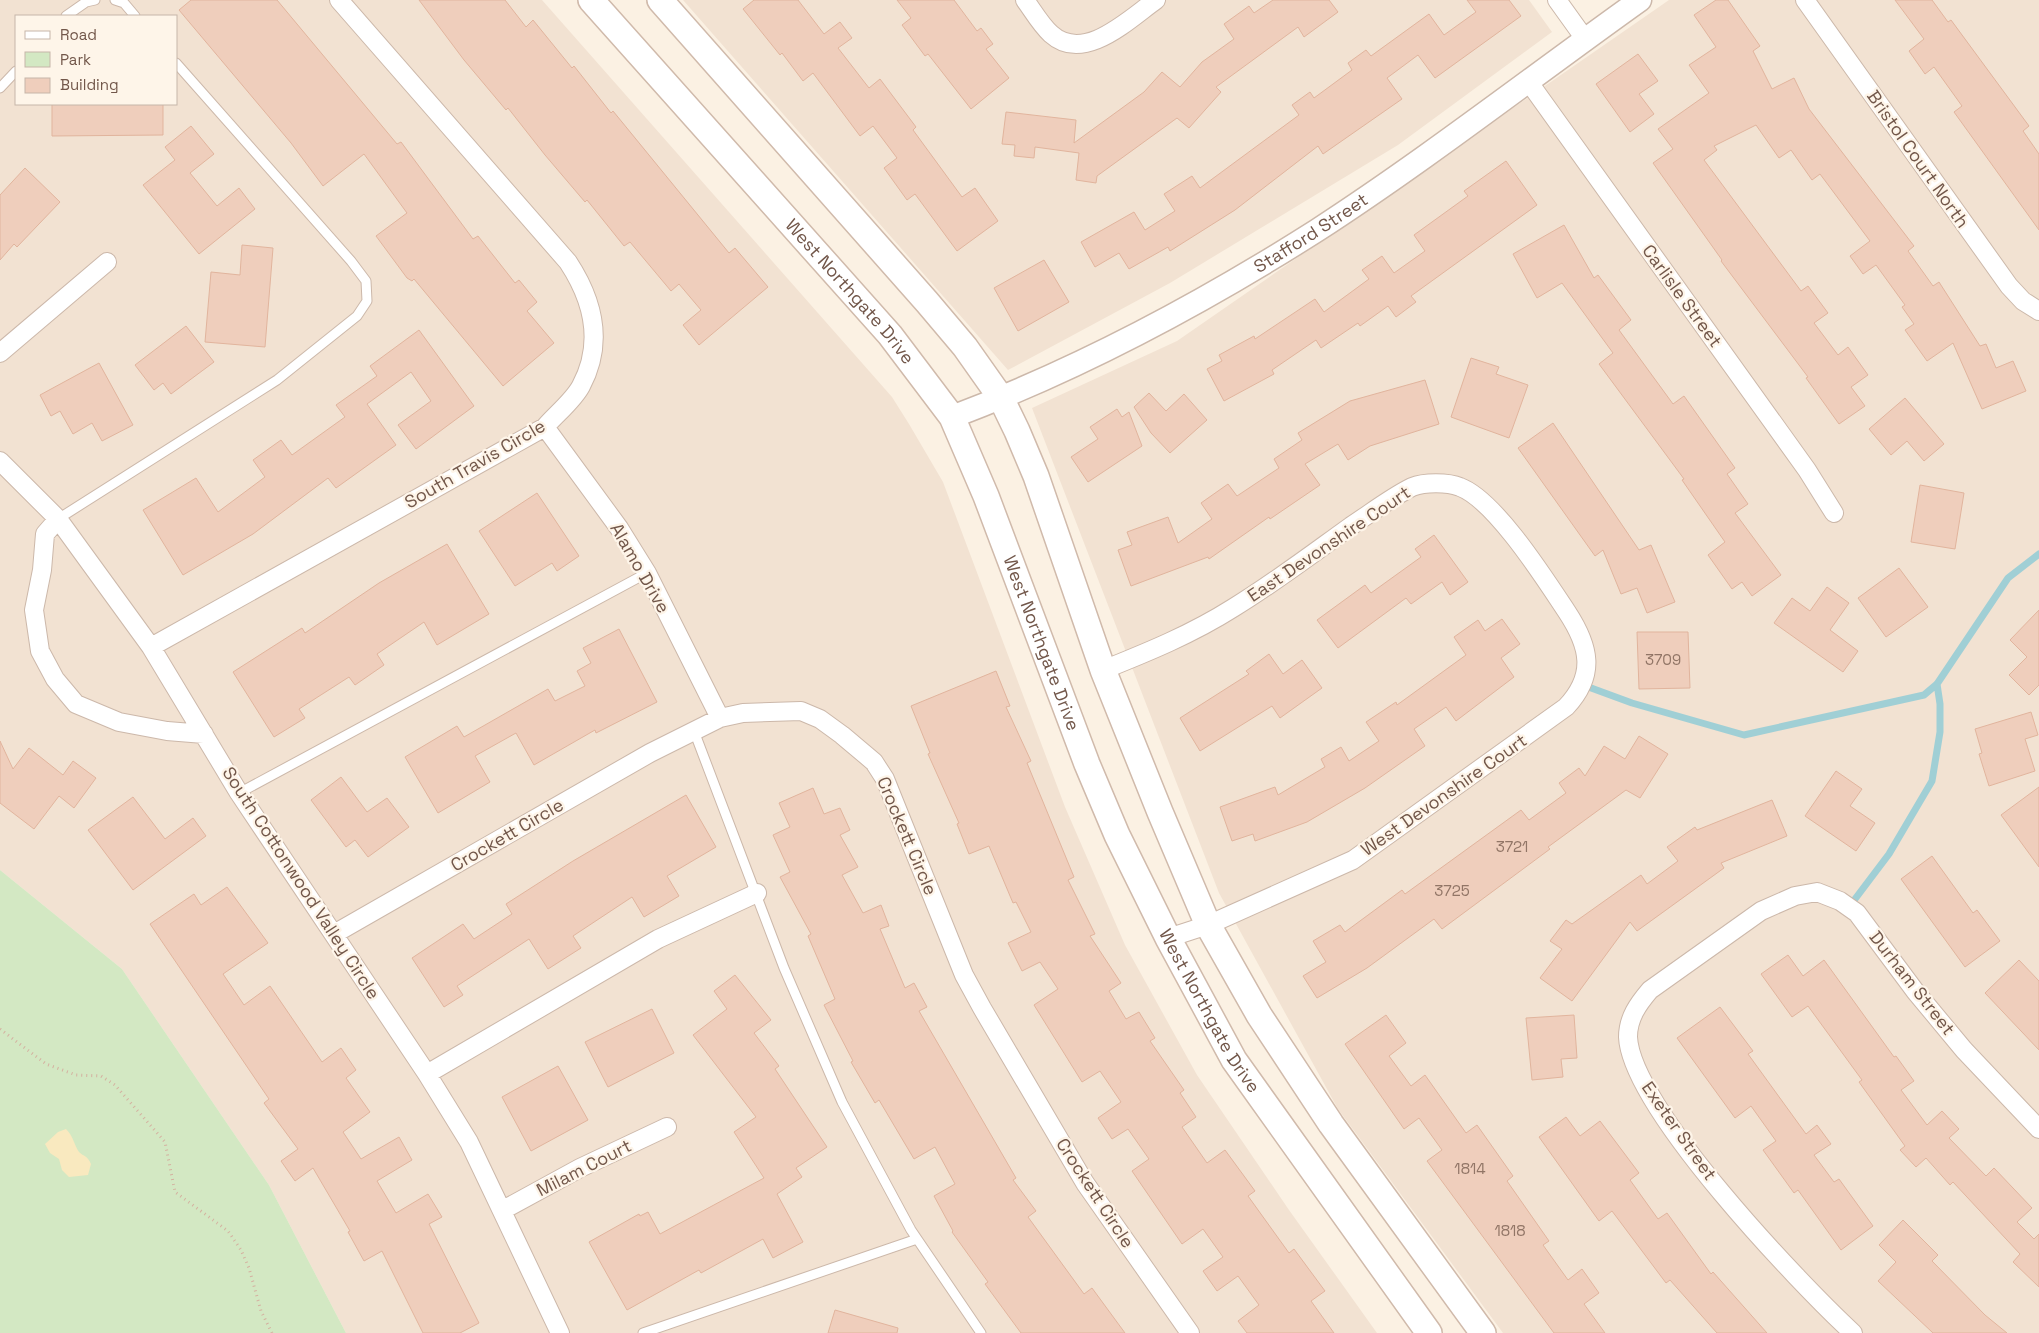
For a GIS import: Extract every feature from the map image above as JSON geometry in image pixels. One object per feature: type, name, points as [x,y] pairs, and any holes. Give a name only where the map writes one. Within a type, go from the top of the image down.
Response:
[{"type":"main road","name":"West Northgate Drive","points":[[591,0],[890,335],[952,417],[986,496],[1087,764],[1117,835],[1168,938],[1234,1060],[1429,1333]]},
{"type":"main road","points":[[660,0],[927,302],[965,347],[1001,398],[1036,476],[1103,670],[1208,925],[1259,1015],[1331,1124],[1483,1333]]},
{"type":"street","name":"South Travis Circle","points":[[150,647],[545,427],[580,386],[592,354],[593,316],[583,284],[568,262],[339,0]]},
{"type":"street","points":[[1025,0],[1051,35],[1074,45],[1089,43],[1106,36],[1156,0]]},
{"type":"street","points":[[1557,0],[1585,39]]},
{"type":"street","name":"Stafford Street","points":[[952,417],[1001,398],[1161,322],[1242,276],[1383,185],[1640,0]]},
{"type":"street","name":"Bristol Court North","points":[[1806,0],[2009,286],[2023,301],[2039,311]]},
{"type":"street","name":"Carlisle Street","points":[[1528,81],[1807,470],[1834,513]]},
{"type":"street","points":[[0,353],[107,262]]},
{"type":"street","name":"Alamo Drive","points":[[545,427],[619,528],[647,573],[720,718]]},
{"type":"street","name":"South Cottonwood Valley Circle","points":[[0,461],[58,519],[150,647],[239,793],[427,1074],[469,1142],[560,1333]]},
{"type":"street","name":"East Devonshire Court","points":[[1103,670],[1179,640],[1234,608],[1387,502],[1414,486],[1440,484],[1458,486],[1476,494],[1494,511],[1534,566]]},
{"type":"street","points":[[58,519],[45,534],[42,570],[34,610],[40,651],[55,679],[76,704],[119,722],[167,731],[204,734]]},
{"type":"street","name":"West Devonshire Court","points":[[1168,938],[1208,925],[1352,860],[1566,707],[1578,694],[1584,680],[1585,645],[1577,627],[1534,566]]},
{"type":"street","name":"Crockett Circle","points":[[334,934],[650,753],[720,718],[743,713],[801,711],[820,719],[874,762],[885,779],[964,976],[1085,1183],[1190,1333]]},
{"type":"street","name":"Durham Street","points":[[1761,911],[1795,896],[1817,892],[1840,901],[1857,913],[1940,1020],[2039,1129]]},
{"type":"street","points":[[427,1074],[658,939],[757,893]]},
{"type":"street","name":"Exeter Street","points":[[1761,911],[1650,990],[1636,1006],[1628,1037],[1635,1064],[1646,1089],[1695,1159],[1820,1301],[1853,1333]]},
{"type":"street","name":"Milam Court","points":[[503,1210],[580,1168],[667,1127]]},
{"type":"lane","points":[[67,15],[86,2],[95,0]]},
{"type":"lane","points":[[115,0],[124,3],[134,15]]},
{"type":"lane","points":[[58,519],[277,380],[357,316],[367,301],[366,281],[351,261],[178,65]]},
{"type":"lane","points":[[0,88],[15,71]]},
{"type":"lane","points":[[239,793],[647,573]]},
{"type":"lane","points":[[694,731],[784,968],[842,1102],[917,1239],[981,1333]]},
{"type":"lane","points":[[643,1333],[917,1239]]},
{"type":"path","points":[[0,1029],[46,1064],[76,1075],[101,1076],[115,1085],[132,1103],[165,1142],[175,1192],[228,1231],[241,1250],[249,1268],[261,1311],[272,1333]]},
{"type":"shaded area","points":[[0,0],[542,0],[892,397],[909,424],[943,482],[1065,807],[1125,945],[1197,1075],[1289,1210],[1377,1333],[346,1333],[269,1185],[122,969],[0,870]]},
{"type":"shaded area","points":[[683,0],[1529,0],[1552,32],[1398,145],[1170,283],[1008,370]]},
{"type":"shaded area","points":[[1669,0],[2039,0],[2039,1333],[1503,1333],[1338,1109],[1219,893],[1032,408],[1177,341]]},
{"type":"green space","points":[[0,870],[122,969],[269,1185],[346,1333],[0,1333]]},
{"type":"sand","points":[[66,1129],[79,1152],[91,1164],[88,1175],[69,1177],[62,1170],[59,1159],[50,1153],[45,1144],[58,1132]]},
{"type":"building","points":[[191,0],[277,0],[397,144],[401,142],[473,239],[478,236],[515,283],[519,280],[537,302],[527,311],[554,343],[503,386],[414,279],[412,281],[407,278],[376,236],[407,213],[364,154],[323,186],[291,143],[179,10]]},
{"type":"building","points":[[419,0],[505,0],[526,27],[533,20],[572,68],[574,66],[611,113],[613,111],[729,253],[735,248],[768,287],[699,345],[683,325],[701,310],[679,284],[671,291],[630,242],[624,246],[587,200],[585,202],[545,155],[508,108],[506,110],[464,60]]},
{"type":"building","points":[[754,0],[798,0],[824,34],[840,22],[852,38],[838,48],[869,88],[880,79],[916,127],[913,130],[962,197],[975,188],[998,221],[957,251],[915,194],[907,200],[884,168],[897,158],[873,126],[860,136],[813,73],[803,81],[782,53],[780,55],[743,9]]},
{"type":"building","points":[[897,0],[954,0],[977,31],[981,28],[993,44],[986,49],[1009,78],[971,109],[928,54],[925,56],[902,25],[911,18]]},
{"type":"building","points":[[1273,0],[1329,0],[1338,12],[1304,37],[1298,27],[1216,87],[1221,92],[1189,128],[1177,118],[1097,176],[1096,183],[1076,180],[1079,153],[1035,147],[1034,158],[1014,156],[1015,145],[1002,144],[1006,112],[1076,120],[1074,143],[1144,92],[1162,72],[1180,87],[1202,62],[1234,39],[1224,24],[1249,6],[1254,13]]},
{"type":"building","points":[[1467,0],[1509,0],[1521,16],[1435,78],[1418,55],[1387,78],[1402,99],[1323,154],[1318,146],[1235,210],[1170,251],[1168,247],[1129,269],[1119,253],[1095,267],[1081,242],[1134,212],[1145,230],[1175,211],[1164,194],[1192,176],[1200,188],[1299,115],[1292,105],[1310,92],[1314,98],[1352,70],[1348,63],[1366,50],[1371,56],[1429,14],[1444,35],[1476,12]]},
{"type":"building","points":[[1716,0],[1728,0],[1760,46],[1753,51],[1772,89],[1794,78],[1809,109],[1914,246],[1908,251],[1933,286],[1939,282],[1980,346],[1986,344],[1996,368],[2013,361],[2026,391],[1982,409],[1953,343],[1927,361],[1905,330],[1914,324],[1902,307],[1905,305],[1876,265],[1863,274],[1850,256],[1870,241],[1820,174],[1812,180],[1791,150],[1779,158],[1756,125],[1714,146],[1717,150],[1704,160],[1801,291],[1808,286],[1828,313],[1814,323],[1838,355],[1848,347],[1868,375],[1851,387],[1865,406],[1839,424],[1806,378],[1808,377],[1721,261],[1653,163],[1673,149],[1658,129],[1709,93],[1689,65],[1716,47],[1694,15]]},
{"type":"building","points":[[1895,0],[1932,0],[1948,22],[1951,20],[2029,126],[2023,131],[2039,154],[2039,230],[1954,112],[1962,106],[1934,67],[1925,74],[1909,51],[1924,39]]},
{"type":"building","points":[[1638,54],[1658,81],[1639,94],[1654,114],[1630,132],[1596,84]]},
{"type":"building","points":[[52,105],[163,105],[163,135],[52,136]]},
{"type":"building","points":[[191,126],[214,154],[190,173],[217,206],[239,188],[255,209],[199,254],[143,185],[175,160],[165,147]]},
{"type":"building","points":[[1506,161],[1537,205],[1411,296],[1416,302],[1396,317],[1388,306],[1360,326],[1358,323],[1321,348],[1316,340],[1272,370],[1274,374],[1224,401],[1207,369],[1222,361],[1219,355],[1254,336],[1255,339],[1315,299],[1324,312],[1369,279],[1362,270],[1382,256],[1394,273],[1425,251],[1414,235],[1468,196],[1464,191]]},
{"type":"building","points":[[25,168],[60,202],[17,247],[14,244],[0,260],[0,195]]},
{"type":"building","points":[[1564,225],[1594,278],[1598,275],[1631,320],[1619,330],[1673,404],[1684,396],[1735,468],[1727,474],[1748,504],[1735,513],[1781,575],[1752,596],[1742,582],[1732,589],[1708,555],[1725,542],[1682,480],[1684,479],[1599,364],[1613,353],[1562,283],[1537,298],[1513,254]]},
{"type":"building","points":[[242,245],[273,248],[265,347],[205,342],[211,272],[240,275]]},
{"type":"building","points":[[1044,260],[1069,302],[1018,331],[994,288]]},
{"type":"building","points":[[186,326],[214,362],[171,394],[163,383],[154,390],[135,365]]},
{"type":"building","points":[[419,330],[474,406],[416,449],[398,425],[431,401],[411,372],[367,404],[396,445],[336,488],[328,478],[253,534],[183,575],[143,510],[196,478],[218,512],[265,477],[253,460],[281,440],[292,455],[345,417],[336,405],[377,376],[370,366]]},
{"type":"building","points":[[1471,358],[1499,367],[1496,374],[1528,385],[1509,438],[1451,417]]},
{"type":"building","points":[[99,363],[133,425],[102,441],[92,423],[73,434],[60,411],[51,416],[40,395]]},
{"type":"building","points":[[1425,380],[1439,424],[1370,446],[1348,460],[1338,444],[1305,464],[1320,485],[1270,519],[1269,517],[1209,559],[1208,557],[1131,586],[1118,550],[1132,545],[1127,532],[1168,517],[1178,543],[1212,519],[1201,503],[1228,484],[1237,496],[1279,468],[1274,459],[1302,440],[1298,433],[1350,401]]},
{"type":"building","points":[[1149,393],[1166,411],[1184,394],[1207,420],[1170,453],[1151,433],[1134,407]]},
{"type":"building","points":[[1905,398],[1944,444],[1924,461],[1907,441],[1891,455],[1869,429]]},
{"type":"building","points":[[1117,409],[1122,417],[1129,412],[1142,446],[1088,482],[1071,457],[1098,439],[1090,427]]},
{"type":"building","points":[[1553,423],[1639,550],[1651,545],[1675,602],[1647,613],[1637,588],[1621,594],[1603,550],[1595,556],[1518,448]]},
{"type":"building","points":[[1920,485],[1964,493],[1955,549],[1911,542]]},
{"type":"building","points":[[537,493],[579,556],[557,571],[552,563],[515,586],[479,531]]},
{"type":"building","points":[[1434,535],[1468,582],[1450,595],[1442,582],[1411,604],[1406,598],[1338,648],[1317,620],[1365,585],[1371,593],[1421,557],[1415,549]]},
{"type":"building","points":[[447,544],[489,614],[437,645],[424,622],[377,654],[384,665],[355,685],[349,677],[299,709],[305,718],[274,737],[233,672],[302,628],[305,633],[379,583]]},
{"type":"building","points":[[1899,568],[1928,607],[1886,637],[1858,598]]},
{"type":"building","points":[[1827,587],[1849,603],[1830,630],[1858,651],[1843,672],[1774,623],[1792,598],[1810,611]]},
{"type":"building","points":[[2039,610],[2039,685],[2029,695],[2009,675],[2027,657],[2010,640]]},
{"type":"building","points":[[1502,619],[1520,644],[1501,658],[1514,677],[1456,721],[1446,707],[1414,729],[1425,746],[1365,788],[1307,822],[1255,841],[1253,834],[1232,841],[1220,807],[1275,787],[1278,795],[1325,767],[1321,759],[1341,747],[1349,761],[1379,741],[1366,722],[1396,702],[1397,705],[1466,655],[1454,637],[1478,620],[1485,631]]},
{"type":"building","points":[[619,629],[657,702],[596,733],[595,730],[534,765],[516,733],[475,756],[490,782],[438,813],[405,757],[457,726],[464,737],[548,689],[555,701],[585,686],[577,671],[591,663],[583,648]]},
{"type":"building","points":[[1637,632],[1688,632],[1690,688],[1639,689]]},
{"type":"building","points":[[1269,654],[1283,674],[1302,660],[1322,688],[1280,718],[1272,706],[1200,751],[1180,718],[1249,674],[1246,671]]},
{"type":"building","points":[[996,671],[1010,706],[1006,707],[1031,761],[1027,763],[1074,877],[1068,880],[1095,934],[1090,936],[1121,983],[1109,991],[1126,1019],[1139,1012],[1155,1038],[1150,1041],[1184,1090],[1180,1093],[1196,1117],[1182,1127],[1207,1163],[1225,1150],[1255,1191],[1248,1196],[1289,1253],[1294,1249],[1325,1291],[1311,1301],[1334,1333],[1247,1333],[1238,1321],[1259,1305],[1238,1276],[1217,1291],[1203,1271],[1223,1257],[1203,1229],[1182,1244],[1132,1171],[1149,1159],[1128,1129],[1112,1139],[1098,1118],[1121,1102],[1100,1071],[1082,1082],[1034,1005],[1058,989],[1040,962],[1022,971],[1008,943],[1031,932],[1016,902],[1013,903],[989,846],[969,854],[957,824],[959,823],[928,754],[930,753],[911,706]]},
{"type":"building","points":[[2031,712],[2038,735],[2025,739],[2035,771],[1989,786],[1979,754],[1982,753],[1975,729]]},
{"type":"building","points":[[1639,736],[1668,754],[1640,798],[1626,790],[1548,847],[1550,849],[1442,929],[1434,919],[1367,968],[1317,998],[1303,976],[1326,962],[1313,941],[1340,925],[1345,932],[1402,890],[1405,894],[1521,810],[1529,820],[1566,793],[1559,783],[1579,768],[1585,776],[1604,746],[1625,759]]},
{"type":"building","points":[[0,741],[13,769],[29,748],[63,775],[73,761],[96,778],[74,808],[59,796],[34,829],[0,803]]},
{"type":"building","points":[[1836,771],[1862,789],[1850,806],[1875,823],[1856,851],[1805,816]]},
{"type":"building","points":[[341,777],[367,812],[387,798],[409,827],[368,857],[355,840],[346,847],[311,800]]},
{"type":"building","points":[[2039,787],[2039,867],[2001,815]]},
{"type":"building","points":[[813,788],[824,814],[840,808],[850,830],[840,835],[858,867],[842,875],[863,913],[881,905],[889,926],[880,929],[905,988],[914,983],[927,1007],[919,1011],[1016,1178],[1013,1180],[1036,1211],[1028,1217],[1084,1294],[1092,1288],[1125,1333],[1021,1333],[985,1284],[988,1282],[952,1232],[934,1196],[955,1184],[935,1147],[914,1159],[879,1100],[875,1103],[851,1062],[853,1061],[824,1005],[835,999],[808,936],[811,934],[780,877],[790,872],[773,835],[790,827],[779,803]]},
{"type":"building","points":[[686,795],[716,847],[667,876],[679,896],[644,917],[632,897],[573,936],[581,948],[548,969],[529,939],[457,986],[463,995],[444,1007],[412,958],[463,924],[474,939],[512,914],[506,904],[573,861]]},
{"type":"building","points":[[133,797],[165,839],[193,818],[206,836],[133,890],[88,830]]},
{"type":"building","points":[[1772,800],[1787,836],[1721,863],[1724,868],[1637,931],[1630,922],[1572,1001],[1540,978],[1562,949],[1550,941],[1566,920],[1572,924],[1641,875],[1647,884],[1678,861],[1667,847],[1695,827],[1697,830]]},
{"type":"building","points":[[1932,856],[1973,913],[1977,910],[2000,941],[1965,967],[1901,879]]},
{"type":"building","points":[[227,887],[268,943],[223,974],[244,1005],[270,986],[322,1062],[341,1048],[356,1070],[346,1078],[370,1112],[343,1132],[361,1159],[399,1137],[412,1160],[377,1181],[396,1213],[428,1194],[442,1217],[429,1224],[479,1323],[460,1333],[423,1333],[382,1251],[364,1261],[348,1232],[350,1231],[313,1168],[295,1181],[281,1161],[298,1149],[264,1103],[269,1099],[150,924],[194,894],[201,905]]},
{"type":"building","points":[[1788,955],[1803,976],[1824,960],[1894,1057],[1896,1056],[1914,1081],[1901,1090],[1927,1125],[1942,1111],[1959,1129],[1949,1138],[1986,1176],[1994,1168],[2032,1208],[2017,1222],[2034,1239],[2039,1234],[2039,1287],[2013,1262],[2020,1254],[1953,1182],[1950,1185],[1926,1158],[1916,1167],[1900,1150],[1905,1146],[1859,1082],[1862,1080],[1808,1006],[1792,1017],[1761,974]]},
{"type":"building","points":[[2019,960],[2039,981],[2039,1050],[1985,993]]},
{"type":"building","points":[[735,975],[771,1020],[754,1033],[779,1066],[775,1069],[827,1147],[796,1168],[802,1177],[777,1194],[803,1242],[773,1258],[763,1239],[701,1273],[699,1270],[627,1310],[589,1242],[639,1214],[640,1216],[648,1212],[660,1234],[764,1178],[734,1132],[756,1117],[693,1035],[727,1009],[714,991]]},
{"type":"building","points":[[1720,1007],[1753,1051],[1748,1054],[1806,1134],[1817,1125],[1831,1144],[1814,1155],[1834,1182],[1839,1179],[1873,1226],[1841,1250],[1798,1190],[1794,1193],[1763,1150],[1776,1141],[1751,1106],[1735,1118],[1677,1038]]},
{"type":"building","points":[[652,1009],[674,1053],[608,1087],[585,1042]]},
{"type":"building","points":[[1386,1015],[1406,1043],[1389,1056],[1411,1086],[1425,1075],[1466,1133],[1477,1125],[1513,1176],[1507,1181],[1549,1241],[1543,1245],[1568,1280],[1582,1269],[1599,1293],[1584,1304],[1605,1333],[1554,1333],[1427,1161],[1442,1150],[1419,1118],[1404,1129],[1345,1044]]},
{"type":"building","points":[[1574,1015],[1577,1058],[1561,1059],[1563,1077],[1532,1080],[1526,1018]]},
{"type":"building","points":[[558,1066],[588,1120],[531,1151],[502,1097]]},
{"type":"building","points":[[1566,1117],[1580,1136],[1600,1121],[1639,1173],[1630,1180],[1658,1219],[1667,1213],[1711,1274],[1713,1272],[1767,1333],[1717,1333],[1670,1280],[1666,1283],[1612,1211],[1599,1221],[1539,1137]]},
{"type":"building","points":[[1903,1220],[1938,1255],[1932,1261],[1985,1315],[2007,1333],[1933,1333],[1878,1281],[1896,1262],[1879,1245]]},
{"type":"building","points":[[835,1310],[898,1328],[897,1333],[828,1333]]},
{"type":"waterway","points":[[1583,685],[1632,703],[1744,735],[1924,695],[1937,684],[2008,578],[2039,554]]},
{"type":"waterway","points":[[1849,907],[1889,854],[1932,781],[1940,732],[1940,704],[1937,684]]}]
